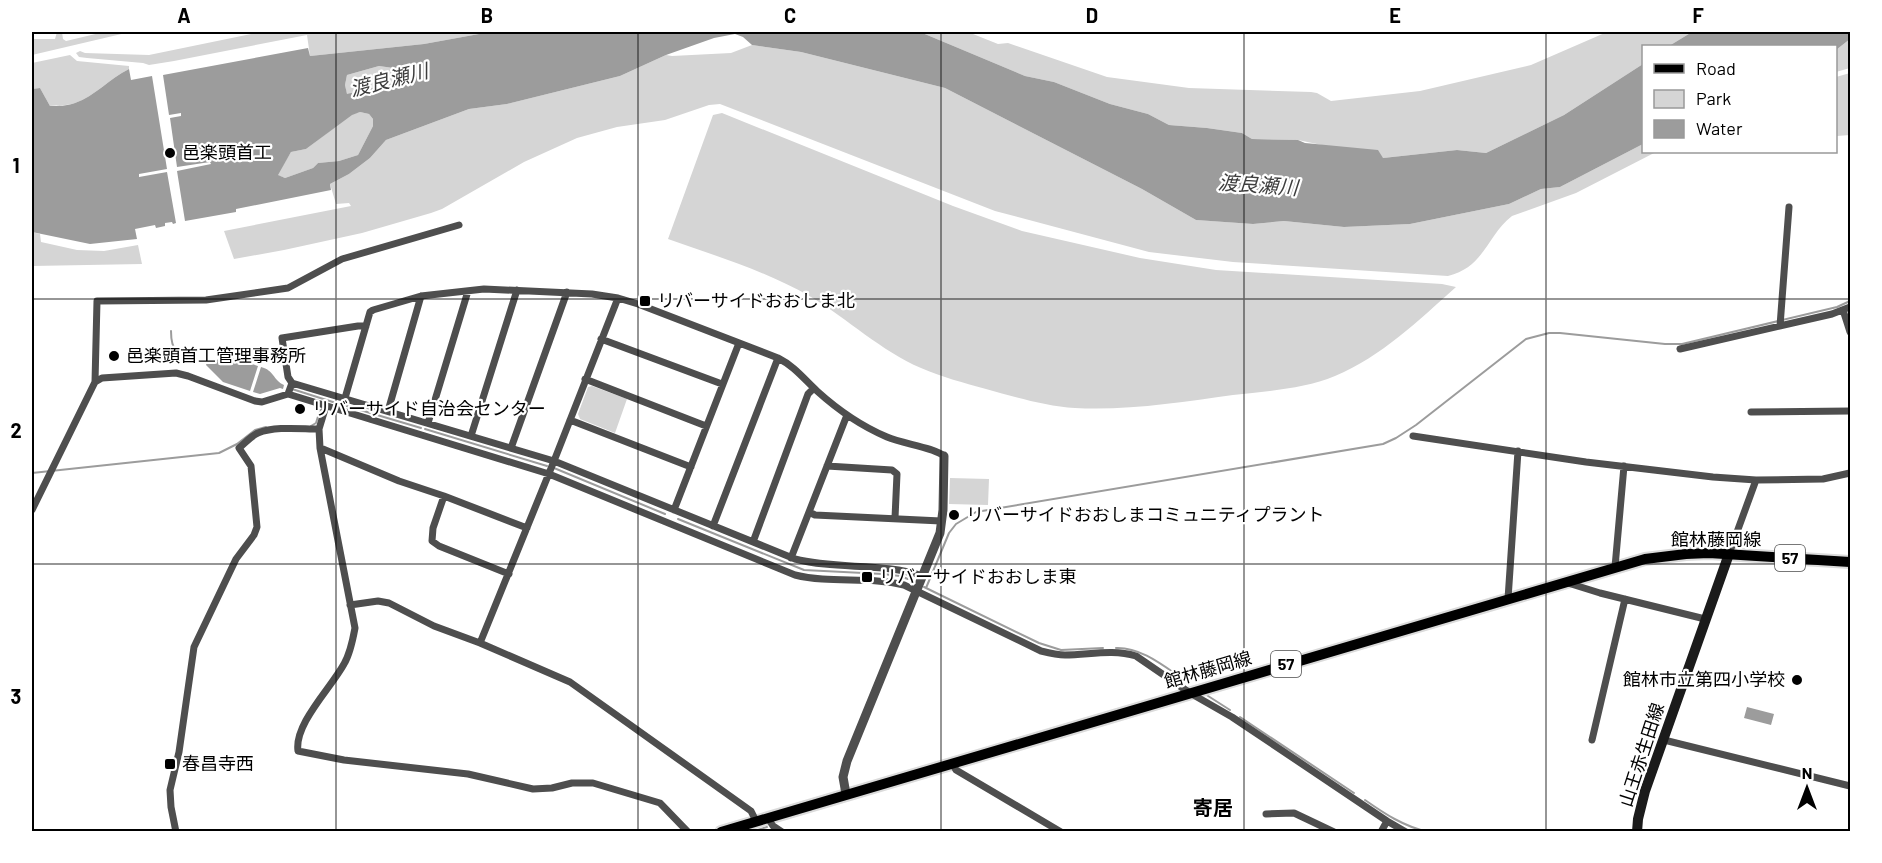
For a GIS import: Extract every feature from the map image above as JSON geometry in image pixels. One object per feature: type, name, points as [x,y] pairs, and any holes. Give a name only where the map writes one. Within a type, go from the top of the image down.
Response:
[{"type":"main road","name":"館林藤岡線","points":[[721,831],[1645,559],[1698,554],[1851,562]]},
{"type":"main road","name":"山王赤生田線","points":[[1637,831],[1641,802],[1729,555]]},
{"type":"street","points":[[1780,326],[1789,207]]},
{"type":"street","points":[[32,510],[95,382],[97,301],[206,300],[288,288],[342,259],[459,225]]},
{"type":"street","points":[[471,436],[517,290]]},
{"type":"street","points":[[428,423],[468,291]]},
{"type":"street","points":[[345,398],[370,312],[373,310],[421,297],[468,291],[567,292],[618,297],[778,358],[794,368],[847,415],[873,431],[896,441],[936,451],[944,456],[941,521],[936,543],[847,761],[843,777],[846,794]]},
{"type":"street","points":[[511,448],[567,292]]},
{"type":"street","points":[[388,411],[421,297]]},
{"type":"street","points":[[480,643],[618,297]]},
{"type":"street","points":[[1680,348],[1832,314],[1847,308],[1851,332]]},
{"type":"street","points":[[366,326],[282,338],[288,377],[292,383],[554,461],[791,558],[814,564],[897,568],[923,576]]},
{"type":"street","points":[[601,339],[722,384]]},
{"type":"street","points":[[674,510],[739,343]]},
{"type":"street","points":[[713,526],[778,358]]},
{"type":"street","points":[[95,382],[102,378],[176,374],[188,376],[255,401],[262,402],[288,394],[549,474],[795,575],[813,579],[887,582],[904,585],[1041,651],[1064,655],[1110,652],[1136,656],[1190,693],[1232,717],[1386,821],[1406,831]]},
{"type":"street","points":[[585,379],[706,426]]},
{"type":"street","points":[[288,394],[292,383]]},
{"type":"street","points":[[753,542],[808,394],[814,388]]},
{"type":"street","points":[[326,406],[319,429],[320,448],[354,636],[345,663],[304,725],[298,751],[344,760],[468,774],[533,789],[552,788],[572,783],[593,783],[660,803],[688,831]]},
{"type":"street","points":[[1751,412],[1851,411]]},
{"type":"street","points":[[791,558],[847,415]]},
{"type":"street","points":[[570,420],[691,467]]},
{"type":"street","points":[[176,831],[170,790],[179,752],[194,647],[236,559],[254,535],[257,527],[253,471],[239,448],[255,434],[262,432],[319,429]]},
{"type":"street","points":[[1413,436],[1713,477],[1756,480],[1822,478],[1851,473]]},
{"type":"street","points":[[320,448],[399,482],[444,496],[527,528]]},
{"type":"street","points":[[1508,599],[1518,451]]},
{"type":"street","points":[[827,466],[892,470],[897,474],[895,518]]},
{"type":"street","points":[[1615,567],[1624,466]]},
{"type":"street","points":[[1729,555],[1756,480]]},
{"type":"street","points":[[444,496],[433,528],[432,541],[508,574]]},
{"type":"street","points":[[809,512],[815,515],[941,521]]},
{"type":"street","points":[[1565,582],[1701,618],[1705,622]]},
{"type":"street","points":[[1592,740],[1625,599]]},
{"type":"street","points":[[350,606],[378,601],[388,603],[434,626],[480,643],[576,686],[751,811],[756,821]]},
{"type":"street","points":[[1664,740],[1851,786]]},
{"type":"street","points":[[952,763],[956,770],[1061,831]]},
{"type":"street","points":[[1266,813],[1294,813],[1334,831]]},
{"type":"street","points":[[768,818],[773,826],[782,831]]},
{"type":"street","points":[[1381,831],[1386,821]]},
{"type":"green space","points":[[57,32],[62,32],[63,39],[66,41],[104,32],[130,32],[32,55],[32,39],[55,39]]},
{"type":"green space","points":[[261,32],[490,32],[424,44],[310,56],[307,35],[149,65],[79,57],[76,53],[80,51],[149,55]]},
{"type":"green space","points":[[920,32],[968,32],[998,44],[1008,43],[1107,77],[1189,88],[1311,92],[1331,101],[1420,91],[1531,65],[1607,32],[1692,32],[1671,45],[1642,45],[1642,65],[1564,115],[1486,153],[1457,150],[1383,158],[1298,140],[1252,139],[1242,133],[1169,125],[1148,114],[1110,104],[1054,82],[1025,76]]},
{"type":"green space","points":[[1850,39],[1850,68],[1837,72],[1837,49]]},
{"type":"green space","points":[[752,45],[801,52],[945,88],[1142,189],[1196,220],[1253,224],[1284,221],[1344,227],[1410,224],[1509,204],[1541,189],[1560,187],[1642,145],[1642,153],[1654,153],[1576,193],[1512,216],[1470,266],[1448,276],[1233,262],[1149,252],[995,211],[720,104],[709,105],[665,120],[617,127],[577,138],[524,162],[431,213],[362,233],[234,259],[224,231],[351,206],[349,203],[336,204],[330,184],[349,174],[370,158],[386,140],[469,109],[507,104],[620,76],[666,55],[731,53]]},
{"type":"green space","points":[[70,55],[77,61],[129,66],[129,69],[82,100],[69,105],[50,106],[40,88],[32,89],[32,63]]},
{"type":"green space","points":[[379,66],[400,69],[411,76],[404,81],[347,95],[345,85],[347,75]]},
{"type":"green space","points":[[1850,73],[1850,135],[1837,136],[1837,77]]},
{"type":"green space","points":[[360,112],[369,114],[373,119],[373,126],[358,155],[339,161],[318,163],[313,168],[285,178],[277,175],[291,152],[306,149],[352,114]]},
{"type":"green space","points":[[722,113],[953,206],[1022,231],[1140,258],[1216,270],[1442,284],[1456,287],[1399,337],[1368,359],[1335,376],[1311,384],[1272,391],[1134,407],[1075,408],[1030,401],[961,382],[921,368],[892,353],[825,306],[794,288],[741,265],[668,239],[713,115]]},
{"type":"green space","points":[[32,232],[40,234],[41,242],[77,250],[104,251],[138,245],[142,264],[32,266]]},
{"type":"green space","points":[[592,386],[627,399],[615,433],[580,419],[578,414],[588,387]]},
{"type":"green space","points":[[950,478],[989,479],[988,505],[949,504]]},
{"type":"water","name":"渡良瀬川","points":[[490,32],[920,32],[1025,76],[1054,82],[1110,104],[1148,114],[1169,125],[1242,133],[1252,139],[1298,140],[1305,143],[1378,150],[1383,158],[1457,150],[1486,153],[1564,115],[1642,65],[1642,145],[1560,187],[1541,189],[1509,204],[1410,224],[1344,227],[1284,221],[1253,224],[1196,220],[1142,189],[945,88],[801,52],[752,45],[743,37],[735,34],[714,38],[666,55],[620,76],[507,104],[469,109],[386,140],[370,158],[349,174],[330,184],[331,190],[185,221],[177,171],[211,164],[210,162],[177,167],[170,118],[181,116],[181,113],[169,115],[163,75],[308,48],[310,56],[424,44]],"holes":[[[379,66],[400,69],[410,76],[404,81],[347,94],[345,85],[347,75]],[[360,112],[369,114],[373,119],[373,126],[358,155],[339,161],[318,163],[313,168],[285,178],[278,175],[291,152],[306,149],[352,115]]]},
{"type":"water","points":[[1692,32],[1850,32],[1850,39],[1837,49],[1837,45],[1671,45]]},
{"type":"water","points":[[129,69],[131,80],[152,76],[167,169],[139,174],[139,177],[167,172],[176,223],[165,223],[165,226],[156,228],[155,225],[135,229],[137,239],[90,244],[32,232],[32,89],[40,88],[50,106],[69,105],[89,96]]},
{"type":"water","points":[[230,357],[258,366],[250,391],[223,382],[206,365],[207,362]]},
{"type":"water","points":[[261,367],[269,370],[284,385],[283,389],[260,394],[253,392]]},
{"type":"water","points":[[1747,707],[1774,714],[1771,725],[1744,718]]},
{"type":"waterway","points":[[926,588],[949,533],[956,524],[976,512],[1383,444],[1416,425],[1526,339],[1549,333],[1560,333],[1682,344],[1837,307],[1850,301]]},
{"type":"waterway","points":[[171,331],[171,339],[177,352],[198,361]]},
{"type":"waterway","points":[[292,389],[336,403]]},
{"type":"waterway","points":[[340,404],[421,428]]},
{"type":"waterway","points":[[311,426],[316,423],[320,410],[322,411]]},
{"type":"waterway","points":[[32,473],[219,453],[237,444],[255,430],[266,427]]},
{"type":"waterway","points":[[425,429],[547,466]]},
{"type":"waterway","points":[[554,468],[665,514]]},
{"type":"waterway","points":[[678,519],[804,570],[883,574],[908,579]]},
{"type":"waterway","points":[[924,587],[1039,643],[1061,650],[1103,648]]},
{"type":"waterway","points":[[1116,648],[1145,655],[1189,683]]},
{"type":"waterway","points":[[1205,694],[1230,710]]},
{"type":"waterway","points":[[1240,717],[1354,793]]},
{"type":"waterway","points":[[1365,800],[1402,823],[1428,832]]},
{"type":"waterway","points":[[751,832],[767,827]]},
{"type":"place","name":"邑楽頭首工","points":[[170,153]]},
{"type":"place","name":"リバーサイドおおしま北","points":[[645,301]]},
{"type":"place","name":"邑楽頭首工管理事務所","points":[[114,356]]},
{"type":"place","name":"リバーサイド自治会センター","points":[[300,409]]},
{"type":"place","name":"リバーサイドおおしまコミュニティプラント","points":[[954,515]]},
{"type":"place","name":"リバーサイドおおしま東","points":[[867,577]]},
{"type":"place","name":"館林市立第四小学校","points":[[1797,680]]},
{"type":"place","name":"春昌寺西","points":[[170,764]]},
{"type":"district","name":"寄居","points":[[1213,808]]}]
